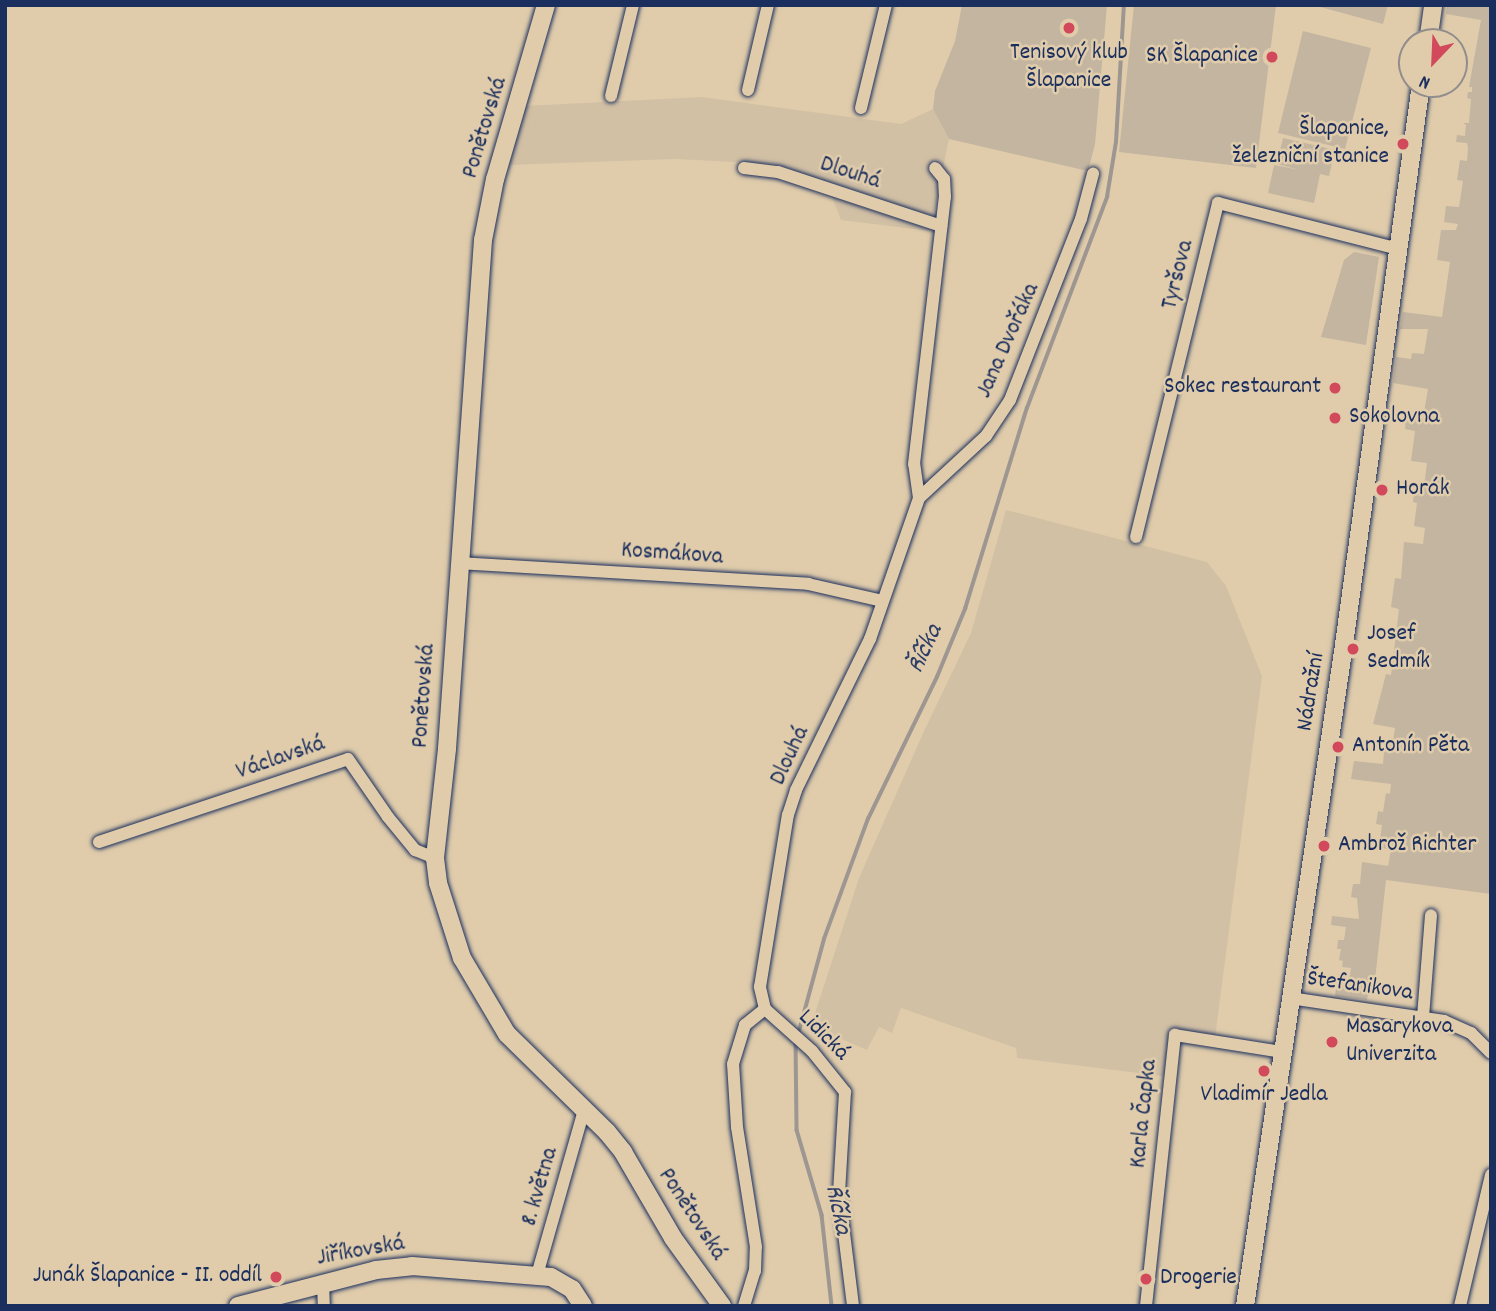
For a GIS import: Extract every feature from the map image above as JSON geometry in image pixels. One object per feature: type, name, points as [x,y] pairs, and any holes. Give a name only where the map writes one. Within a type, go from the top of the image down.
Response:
[{"type":"street","name":"Ponětovská","points":[[546,5],[486,221],[458,563],[447,749],[435,858],[438,883],[452,933],[484,998],[507,1034],[623,1152],[673,1238],[722,1306]]},
{"type":"street","points":[[611,96],[633,5]]},
{"type":"street","points":[[748,90],[768,5]]},
{"type":"street","points":[[861,108],[886,5]]},
{"type":"street","points":[[1429,28],[1433,5]]},
{"type":"street","name":"Nádražní","points":[[1245,1306],[1343,652],[1420,98]]},
{"type":"street","name":"Dlouhá","points":[[744,167],[778,172],[941,226]]},
{"type":"street","name":"Dlouhá","points":[[765,1009],[760,987],[788,815],[796,790],[870,639],[919,498],[914,464],[945,188],[944,179],[935,168]]},
{"type":"street","name":"Jana Dvořáka","points":[[919,498],[986,436],[1010,400],[1082,219],[1093,174]]},
{"type":"street","name":"Tyršova","points":[[1136,537],[1218,202],[1398,249]]},
{"type":"street","name":"Kosmákova","points":[[458,563],[808,584],[882,601]]},
{"type":"street","name":"Václavská","points":[[99,842],[348,759],[388,817],[415,850],[435,858]]},
{"type":"street","name":"Štefanikova","points":[[1423,1017],[1431,915]]},
{"type":"street","name":"Štefanikova","points":[[1290,998],[1444,1021],[1471,1033],[1491,1053]]},
{"type":"street","points":[[744,1306],[755,1271],[756,1247],[734,1099],[733,1064],[738,1041],[745,1026],[765,1009]]},
{"type":"street","name":"Lidická","points":[[765,1009],[813,1051],[845,1092],[839,1193],[853,1306]]},
{"type":"street","name":"Karla Čapka","points":[[1146,1306],[1175,1035],[1282,1052]]},
{"type":"street","name":"8. května","points":[[537,1275],[584,1110]]},
{"type":"street","points":[[1460,1306],[1491,1175]]},
{"type":"street","name":"Jiříkovská","points":[[238,1306],[323,1282],[376,1270],[412,1266],[537,1275],[572,1289],[583,1306]]},
{"type":"street","points":[[323,1282],[324,1306]]},
{"type":"shaded area","points":[[962,5],[1107,5],[1095,144],[1088,171],[949,139],[933,109],[935,91],[955,41]]},
{"type":"shaded area","points":[[1134,5],[1276,5],[1256,168],[1119,152]]},
{"type":"shaded area","points":[[1313,5],[1388,5],[1383,24]]},
{"type":"shaded area","points":[[1447,5],[1490,5],[1491,13],[1491,894],[1386,880],[1374,989],[1369,988],[1367,1000],[1335,996],[1336,989],[1327,987],[1328,981],[1349,980],[1351,968],[1342,967],[1343,961],[1339,960],[1341,949],[1337,949],[1338,940],[1344,940],[1346,927],[1331,925],[1332,916],[1359,919],[1357,898],[1351,897],[1353,884],[1360,884],[1362,862],[1388,866],[1391,850],[1379,847],[1382,825],[1376,824],[1378,811],[1383,812],[1386,793],[1390,794],[1391,784],[1351,779],[1354,761],[1383,764],[1385,740],[1393,741],[1395,728],[1373,724],[1386,674],[1391,675],[1399,609],[1391,607],[1395,578],[1401,579],[1404,542],[1423,544],[1425,528],[1414,526],[1417,503],[1413,502],[1414,492],[1420,493],[1424,486],[1427,463],[1411,461],[1415,431],[1405,429],[1406,419],[1423,418],[1428,389],[1393,383],[1396,357],[1411,359],[1412,353],[1424,354],[1428,329],[1400,329],[1403,312],[1442,317],[1450,262],[1437,260],[1441,230],[1456,230],[1458,224],[1444,222],[1446,206],[1459,207],[1463,181],[1457,180],[1460,160],[1467,161],[1468,148],[1467,143],[1456,142],[1457,135],[1465,136],[1466,125],[1463,123],[1469,123],[1471,99],[1467,98],[1468,92],[1472,92],[1472,87],[1469,87],[1481,20],[1446,14]]},
{"type":"shaded area","points":[[1303,31],[1371,48],[1345,149],[1278,133]]},
{"type":"shaded area","points":[[702,97],[901,124],[933,109],[949,139],[930,231],[841,220],[826,182],[774,164],[675,159],[507,165],[524,106]]},
{"type":"shaded area","points":[[1283,138],[1335,150],[1329,176],[1320,174],[1314,203],[1268,193],[1274,165],[1300,170],[1277,164]]},
{"type":"shaded area","points":[[1354,252],[1379,257],[1366,345],[1321,337],[1344,260]]},
{"type":"shaded area","points":[[1006,510],[1207,562],[1226,586],[1262,676],[1214,1046],[1173,1039],[1171,1077],[1017,1058],[1016,1048],[901,1008],[892,1033],[879,1027],[867,1050],[816,1028],[815,1013],[859,878],[971,633]]},
{"type":"waterway","name":"Říčka","points":[[798,1035],[824,939],[868,819],[937,677],[965,609],[1027,408],[1107,197],[1116,142],[1124,5]]},
{"type":"waterway","name":"Říčka","points":[[796,1043],[797,1130],[822,1215],[832,1306]]},
{"type":"place","name":"Tenisový klub Šlapanice","points":[[1069,28]]},
{"type":"place","name":"SK Šlapanice","points":[[1272,57]]},
{"type":"place","name":"Šlapanice, železniční stanice","points":[[1403,144]]},
{"type":"place","name":"Sokec restaurant","points":[[1335,388]]},
{"type":"place","name":"Sokolovna","points":[[1335,418]]},
{"type":"place","name":"Horák","points":[[1382,490]]},
{"type":"place","name":"Josef Sedmík","points":[[1353,649]]},
{"type":"place","name":"Antonín Pěta","points":[[1338,747]]},
{"type":"place","name":"Ambrož Richter","points":[[1324,846]]},
{"type":"place","name":"Masarykova Univerzita","points":[[1332,1042]]},
{"type":"place","name":"Vladimír Jedla","points":[[1264,1071]]},
{"type":"place","name":"Junák Šlapanice - II. oddíl","points":[[276,1277]]},
{"type":"place","name":"Drogerie","points":[[1146,1279]]}]
